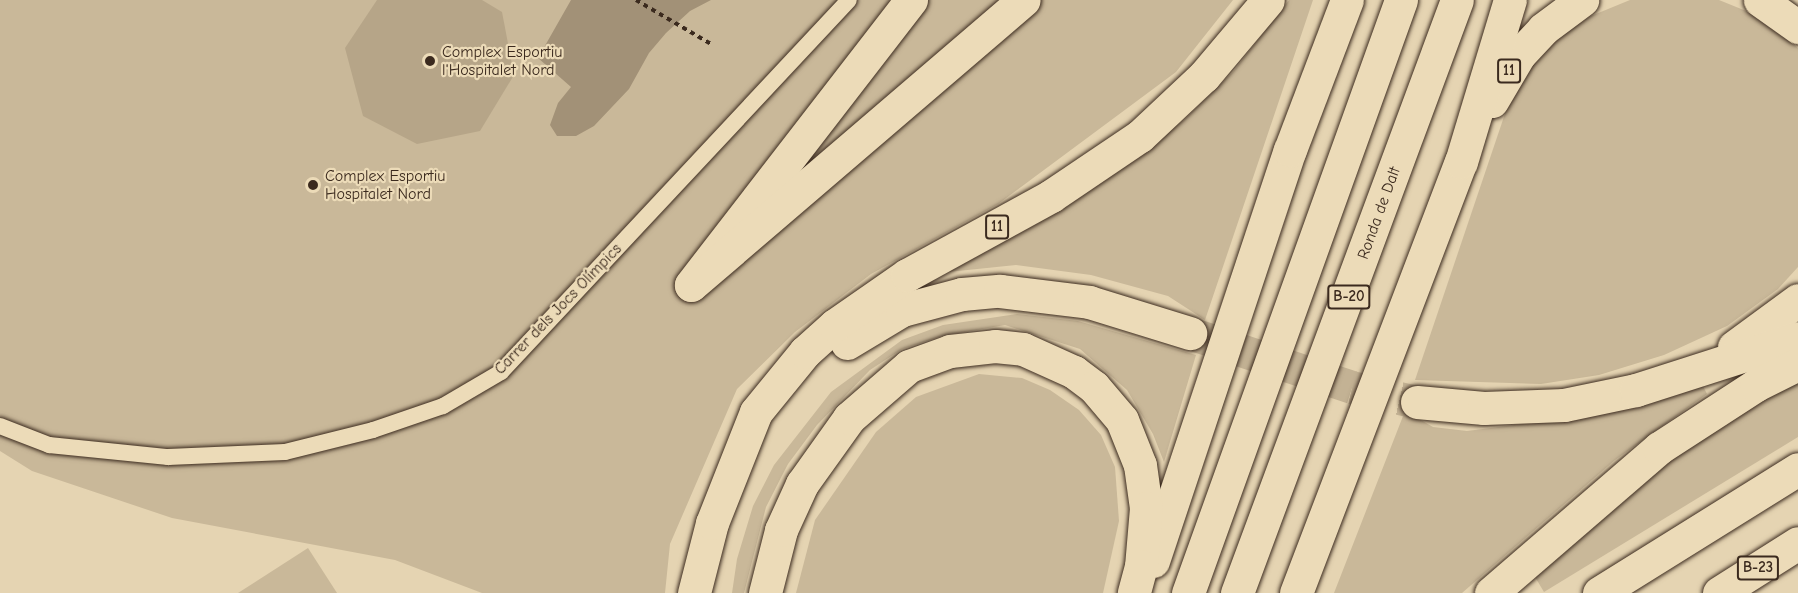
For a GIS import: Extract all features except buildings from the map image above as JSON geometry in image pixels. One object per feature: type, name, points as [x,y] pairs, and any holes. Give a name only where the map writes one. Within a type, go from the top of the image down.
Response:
[{"type":"main road","points":[[911,0],[691,285],[1024,0]]},
{"type":"main road","name":"11","points":[[739,458],[756,412],[785,374],[835,325],[907,275],[1051,196],[1140,136],[1204,76],[1268,0]]},
{"type":"main road","points":[[1140,593],[1169,518],[1290,150],[1347,0]]},
{"type":"main road","points":[[1188,593],[1401,0]]},
{"type":"main road","name":"Ronda de Dalt","points":[[1237,593],[1457,0]]},
{"type":"main road","points":[[1300,581],[1461,162],[1510,0]]},
{"type":"main road","name":"11","points":[[1461,162],[1519,55],[1543,29],[1582,0]]},
{"type":"main road","points":[[1760,0],[1798,27]]},
{"type":"main road","points":[[694,593],[712,522],[739,458],[779,407],[836,352],[882,320],[929,301],[962,294],[1027,292],[1089,302],[1190,333]]},
{"type":"main road","points":[[1678,376],[1755,335],[1798,300]]},
{"type":"main road","points":[[1417,402],[1484,408],[1564,405],[1678,376],[1798,338]]},
{"type":"main road","points":[[765,593],[772,558],[794,501],[816,461],[849,418],[909,366],[950,351],[995,346],[1023,349],[1074,372],[1094,387],[1122,420],[1140,465],[1146,508],[1141,566],[1134,593]]},
{"type":"main road","points":[[1491,593],[1659,448],[1756,386],[1798,364]]},
{"type":"main road","points":[[1599,593],[1798,469]]},
{"type":"main road","name":"B-23","points":[[1719,593],[1798,543]]},
{"type":"lane","name":"Carrer dels Jocs Olímpics","points":[[0,426],[49,445],[168,458],[285,452],[374,430],[443,406],[501,372],[849,0]]},
{"type":"path","points":[[636,0],[711,44]]},
{"type":"shaded area","points":[[0,0],[1233,0],[1176,72],[998,204],[871,274],[795,332],[737,389],[670,544],[665,593],[482,593],[395,560],[172,518],[32,471],[0,451]]},
{"type":"shaded area","points":[[571,0],[711,0],[690,11],[666,33],[649,53],[629,89],[594,126],[576,136],[557,136],[550,125],[558,103],[571,87],[538,58]]},
{"type":"shaded area","points":[[1289,0],[1313,0],[1205,320],[1168,296],[1091,275],[1016,265],[948,272],[1126,165],[1184,120],[1233,72]]},
{"type":"shaded area","points":[[1630,0],[1719,0],[1756,15],[1798,48],[1798,267],[1778,289],[1727,326],[1664,355],[1599,375],[1541,384],[1415,380],[1514,87],[1534,59],[1558,37],[1591,16]]},
{"type":"shaded area","points":[[1017,314],[1078,321],[1196,355],[1164,462],[1153,434],[1127,390],[1080,349],[1005,325],[942,336],[902,349],[870,370],[817,425],[788,464],[766,507],[744,593],[732,593],[737,559],[753,506],[774,465],[831,392],[902,340],[943,325]]},
{"type":"shaded area","points":[[979,374],[1022,378],[1050,390],[1079,410],[1101,435],[1115,467],[1119,521],[1103,593],[796,593],[815,520],[876,432],[916,397]]},
{"type":"shaded area","points":[[1798,377],[1798,437],[1544,592],[1532,572],[1680,451]]},
{"type":"shaded area","points":[[1702,384],[1707,394],[1615,460],[1462,593],[1334,593],[1405,411],[1433,427],[1467,431],[1599,414]]},
{"type":"shaded area","points":[[308,548],[337,593],[238,593]]},
{"type":"tunnel","points":[[1190,333],[1352,387],[1417,402]]},
{"type":"place","name":"Complex Esportiu l'Hospitalet Nord","points":[[430,61]]},
{"type":"place","name":"Complex Esportiu Hospitalet Nord","points":[[313,185]]}]
